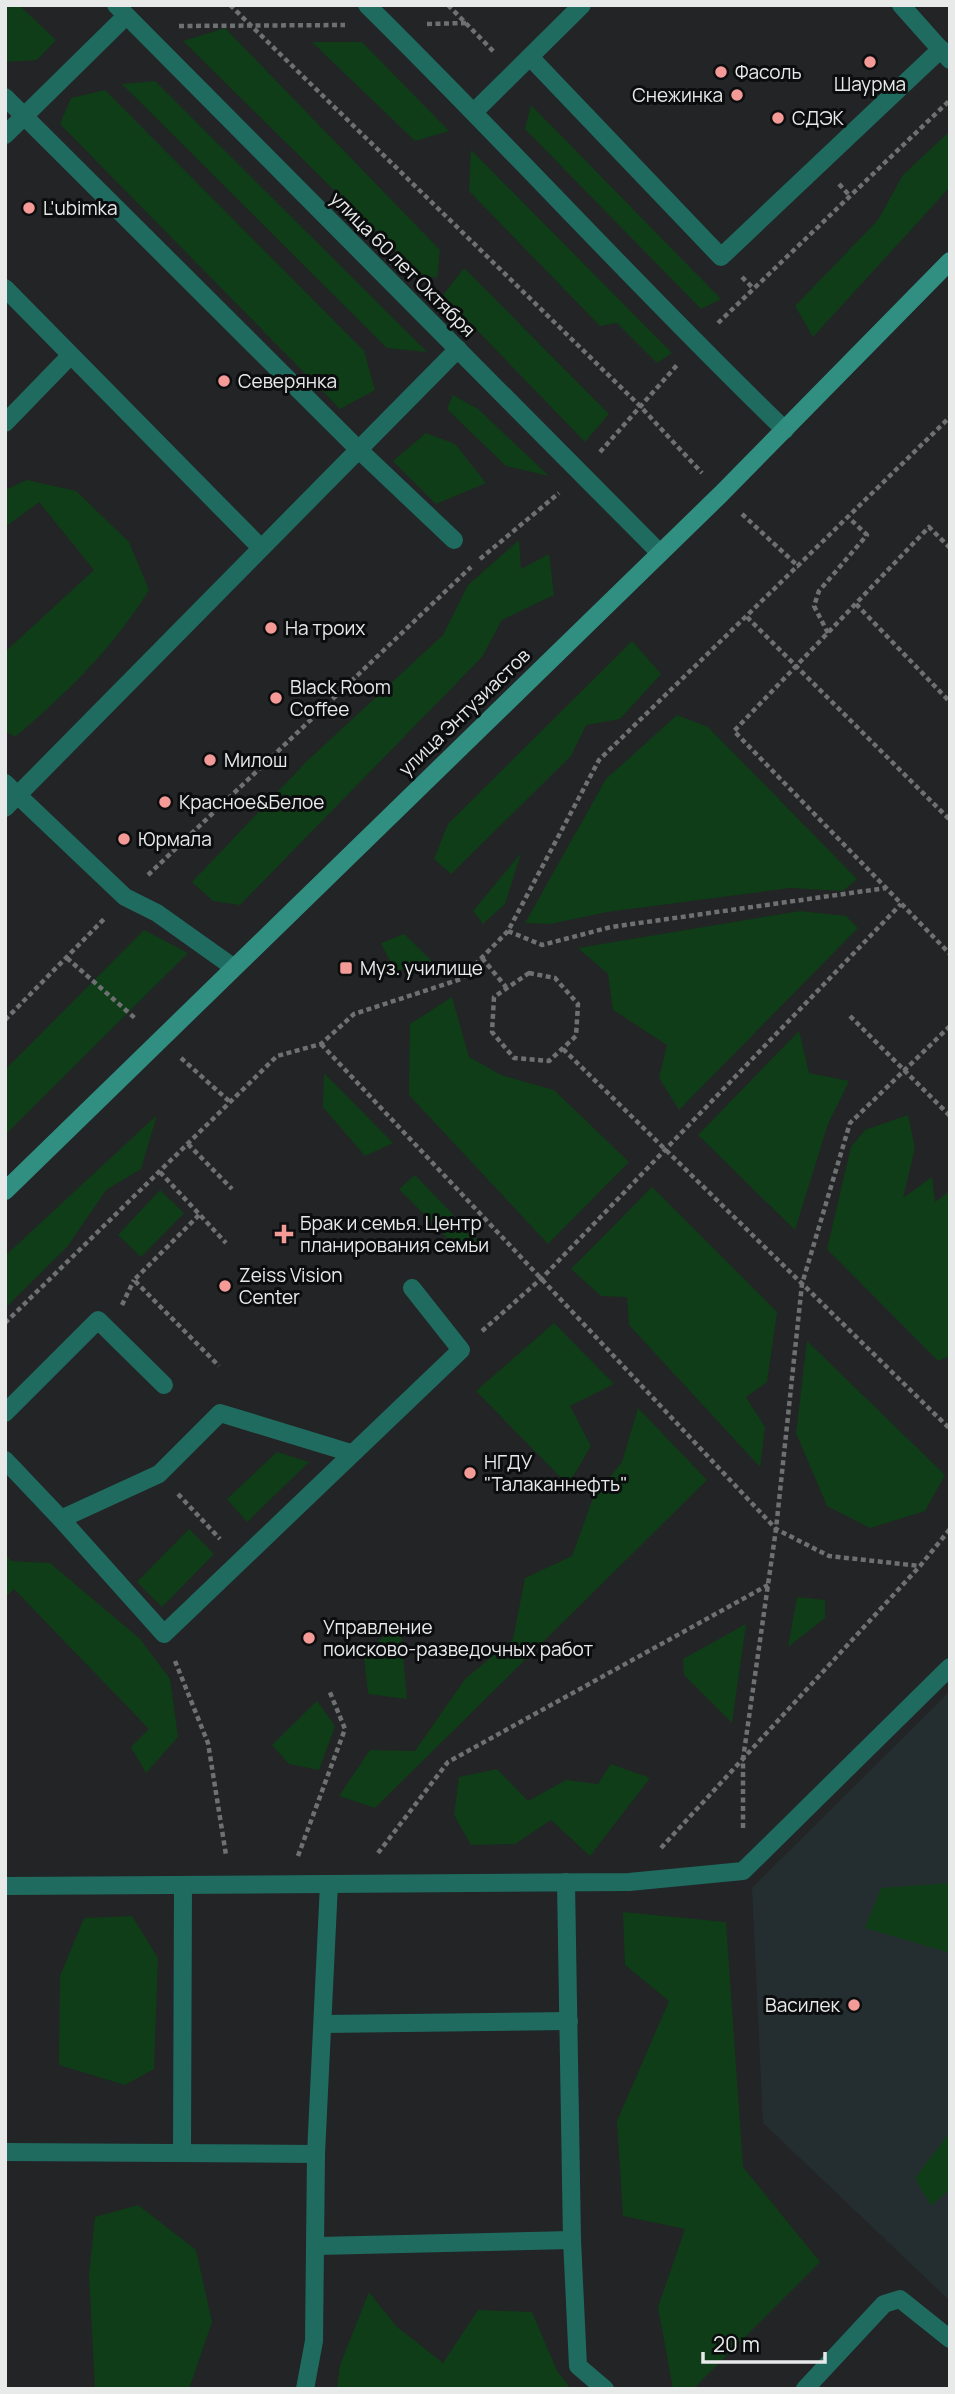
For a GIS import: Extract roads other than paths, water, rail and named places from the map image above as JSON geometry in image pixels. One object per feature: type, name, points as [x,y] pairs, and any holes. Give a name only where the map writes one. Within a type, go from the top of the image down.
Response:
[{"type":"main road","name":"улица Энтузиастов","points":[[5,1191],[721,494],[950,261]]},
{"type":"street","points":[[367,5],[475,111],[696,345],[785,430]]},
{"type":"street","points":[[475,111],[582,5]]},
{"type":"street","points":[[530,57],[722,257],[945,55],[901,5]]},
{"type":"street","points":[[5,135],[121,11]]},
{"type":"street","name":"улица 60 лет Октября","points":[[121,11],[659,552]]},
{"type":"street","points":[[5,97],[359,450],[454,540]]},
{"type":"street","points":[[5,289],[261,548]]},
{"type":"street","points":[[233,967],[157,913],[125,897],[9,795],[261,548],[458,349]]},
{"type":"street","points":[[5,423],[70,356]]},
{"type":"street","points":[[5,1460],[164,1634],[461,1350],[412,1289]]},
{"type":"street","points":[[5,1413],[98,1320],[164,1385]]},
{"type":"street","points":[[61,1519],[159,1474],[220,1413],[351,1453]]},
{"type":"street","points":[[5,1886],[629,1882],[743,1871],[950,1667]]},
{"type":"street","points":[[566,1882],[572,2240],[578,2366],[605,2389]]},
{"type":"street","points":[[305,2389],[314,2341],[318,2246],[316,2154],[329,1884]]},
{"type":"street","points":[[182,2153],[183,1885]]},
{"type":"street","points":[[323,2024],[569,2021]]},
{"type":"street","points":[[5,2152],[316,2154]]},
{"type":"street","points":[[318,2246],[572,2240]]},
{"type":"street","points":[[805,2389],[884,2304],[900,2299],[950,2339]]},
{"type":"place","name":"Шаурма","points":[[870,62]]},
{"type":"place","name":"Фасоль","points":[[721,72]]},
{"type":"place","name":"Снежинка","points":[[737,95]]},
{"type":"place","name":"СДЭК","points":[[778,118]]},
{"type":"place","name":"L'ubimka","points":[[29,208]]},
{"type":"place","name":"Северянка","points":[[224,381]]},
{"type":"place","name":"На троих","points":[[271,628]]},
{"type":"place","name":"Black Room Coffee","points":[[276,698]]},
{"type":"place","name":"Милош","points":[[210,760]]},
{"type":"place","name":"Красное&Белое","points":[[165,802]]},
{"type":"place","name":"Юрмала","points":[[124,839]]},
{"type":"place","name":"Муз. училище","points":[[346,968]]},
{"type":"place","name":"Брак и семья. Центр планирования семьи","points":[[284,1234]]},
{"type":"place","name":"Zeiss Vision Center","points":[[225,1286]]},
{"type":"place","name":"НГДУ \"Талаканнефть\"","points":[[470,1473]]},
{"type":"place","name":"Управление поисково-разведочных работ","points":[[309,1638]]},
{"type":"place","name":"Василек","points":[[854,2005]]}]
